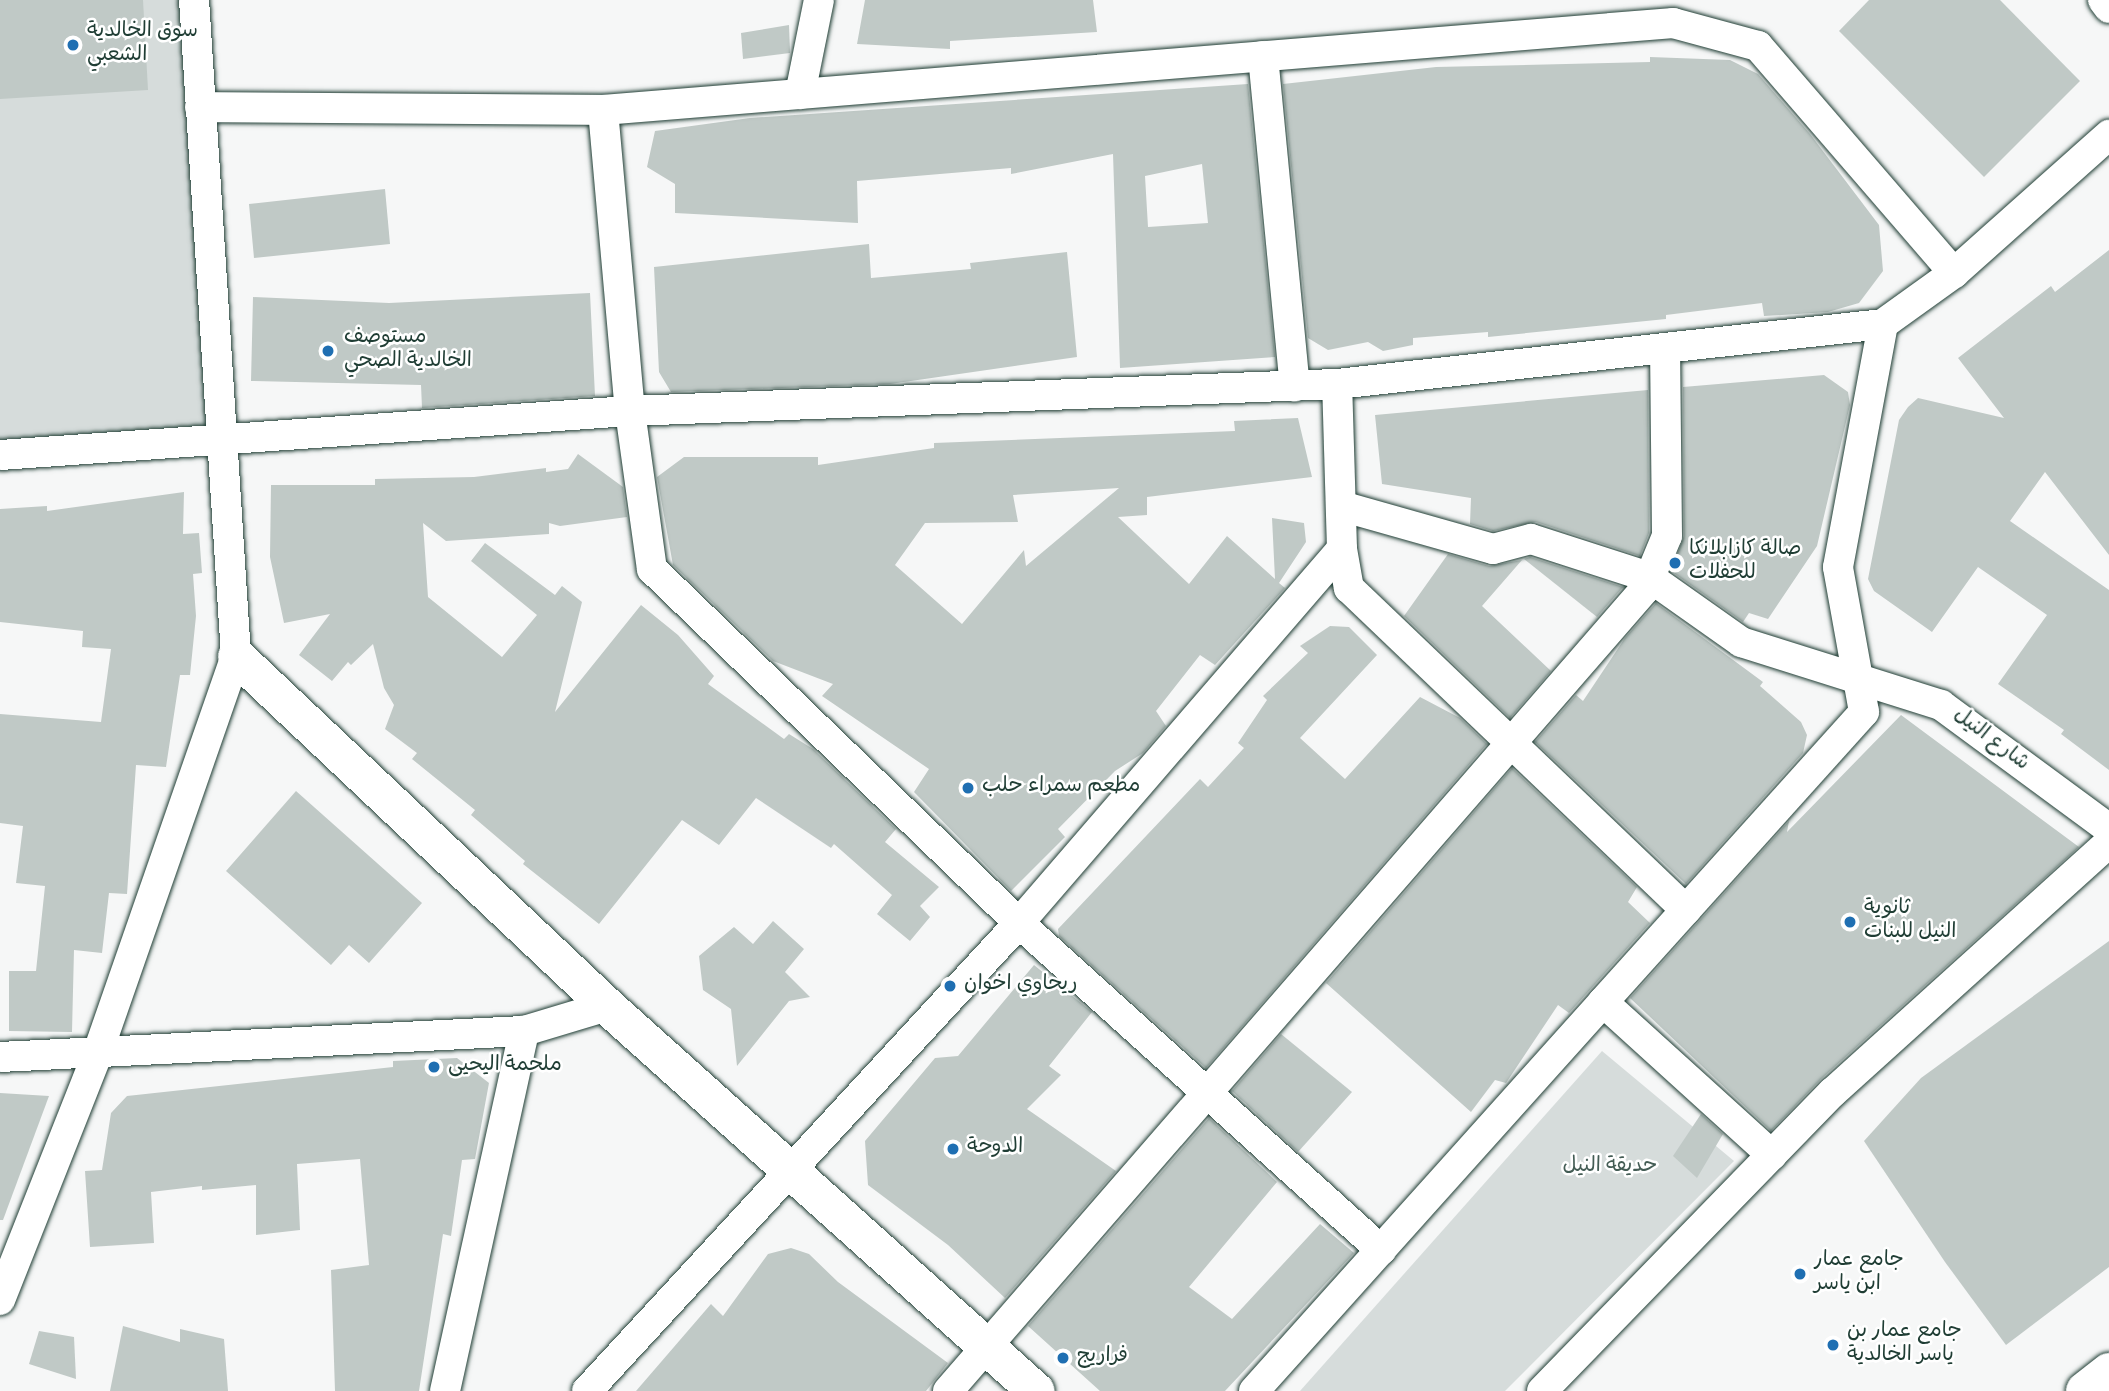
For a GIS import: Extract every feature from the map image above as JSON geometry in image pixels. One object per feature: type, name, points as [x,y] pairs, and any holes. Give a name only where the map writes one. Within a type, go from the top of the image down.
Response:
[{"type":"main road","points":[[2085,1391],[2109,1372]]},
{"type":"street","points":[[0,1300],[97,1052],[236,656],[220,439],[194,0]]},
{"type":"street","points":[[800,94],[819,0]]},
{"type":"street","points":[[2103,0],[2109,8]]},
{"type":"street","points":[[200,107],[603,110],[1673,23],[1758,46],[1954,273]]},
{"type":"street","points":[[1263,56],[1295,386]]},
{"type":"street","points":[[603,110],[630,411],[652,569],[1019,923],[1381,1250]]},
{"type":"street","points":[[0,455],[630,411],[1337,384],[1883,324],[1954,273],[2109,135]]},
{"type":"street","points":[[1254,1391],[1864,712],[1838,567],[1883,324]]},
{"type":"street","points":[[948,1391],[1645,589],[1667,536],[1665,348]]},
{"type":"street","points":[[1337,384],[1342,549],[1349,588],[1686,910]]},
{"type":"street","name":"شارع النيل","points":[[1341,506],[1493,549],[1531,539],[1649,577],[1741,642],[1941,705],[2109,829]]},
{"type":"street","points":[[587,1391],[795,1170],[1019,923],[1342,549]]},
{"type":"street","points":[[236,656],[607,1006],[795,1170],[1036,1391]]},
{"type":"street","points":[[1542,1391],[1833,1091],[2109,843]]},
{"type":"street","points":[[1604,1002],[1772,1155]]},
{"type":"street","points":[[0,1057],[524,1031],[607,1006]]},
{"type":"street","points":[[444,1391],[524,1031]]},
{"type":"green space","points":[[0,0],[194,0],[220,439],[0,455]]},
{"type":"green space","name":"حديقة النيل","points":[[1602,1051],[1734,1161],[1505,1391],[1300,1391]]},
{"type":"building","name":"سوق الخالدية الشعبي","points":[[0,0],[143,0],[148,90],[0,99]]},
{"type":"building","points":[[865,0],[1093,0],[1097,32],[950,41],[950,49],[857,44]]},
{"type":"building","points":[[1869,0],[2000,0],[2080,81],[1984,177],[1839,31]]},
{"type":"building","points":[[789,25],[790,53],[743,59],[741,33]]},
{"type":"building","points":[[1650,57],[1730,60],[1758,74],[1810,134],[1879,225],[1883,271],[1859,303],[1828,312],[1764,316],[1762,303],[1666,315],[1666,319],[1488,337],[1488,332],[1413,338],[1413,345],[1383,351],[1368,342],[1328,350],[1308,338],[1283,84],[1436,67],[1650,62]]},
{"type":"building","points":[[1248,84],[1275,357],[1120,368],[1113,154],[1011,174],[1011,168],[857,181],[858,223],[675,213],[675,184],[647,167],[655,131],[750,118]],"holes":[[[1202,164],[1208,223],[1148,227],[1145,176]]]},
{"type":"building","points":[[385,189],[390,244],[254,258],[249,204]]},
{"type":"building","points":[[869,244],[871,278],[971,269],[970,263],[1067,252],[1077,357],[890,384],[671,392],[659,372],[654,267]]},
{"type":"building","points":[[2109,250],[2109,555],[2045,472],[2010,521],[2109,590],[2109,770],[2061,734],[2064,730],[1998,684],[2047,615],[1978,567],[1932,632],[1874,591],[1868,579],[1899,420],[1908,407],[1918,398],[2004,418],[1958,358],[2051,286],[2055,292]]},
{"type":"building","points":[[590,293],[595,396],[422,408],[421,385],[251,381],[253,297],[389,303]]},
{"type":"building","points":[[1824,375],[1848,392],[1850,405],[1817,546],[1768,619],[1749,613],[1743,622],[1671,571],[1684,536],[1683,387]]},
{"type":"building","points":[[1648,390],[1649,533],[1640,556],[1536,522],[1493,531],[1470,524],[1471,498],[1382,484],[1375,415]]},
{"type":"building","points":[[1298,418],[1312,477],[1147,497],[1147,515],[1118,517],[1189,584],[1227,536],[1275,579],[1272,518],[1304,523],[1306,542],[1279,583],[1285,588],[1215,665],[1200,655],[1156,711],[1166,726],[1143,753],[1115,771],[1058,829],[1065,837],[1011,891],[914,792],[929,769],[822,696],[833,684],[773,661],[673,565],[657,477],[684,457],[818,457],[818,465],[934,448],[934,443],[1235,431],[1234,421]],"holes":[[[1119,488],[1026,566],[1024,550],[962,624],[895,565],[925,523],[1018,522],[1013,495]]]},
{"type":"building","points":[[578,454],[623,487],[627,517],[560,526],[549,523],[549,534],[446,541],[423,523],[428,597],[502,657],[537,615],[471,561],[485,543],[555,595],[562,586],[582,602],[555,712],[641,605],[678,635],[714,676],[708,684],[784,739],[789,734],[813,749],[896,829],[885,842],[939,887],[920,906],[930,917],[910,941],[877,914],[892,895],[834,844],[831,848],[756,798],[719,845],[682,820],[599,924],[523,864],[525,861],[471,815],[475,810],[412,759],[417,753],[385,729],[394,705],[384,688],[373,644],[351,665],[348,662],[332,681],[299,655],[330,614],[284,623],[270,557],[271,485],[375,485],[375,479],[474,477],[546,468],[546,472],[568,469]]},
{"type":"building","points":[[184,492],[183,534],[199,533],[202,573],[193,574],[196,616],[190,675],[180,675],[166,767],[136,765],[127,894],[109,893],[102,953],[74,950],[72,1032],[9,1031],[9,971],[36,971],[45,886],[16,883],[23,826],[0,823],[0,714],[101,722],[111,649],[82,647],[83,631],[0,622],[0,509],[47,506],[47,511]]},
{"type":"building","points":[[1448,554],[1489,566],[1522,560],[1482,606],[1551,671],[1510,718],[1404,616]]},
{"type":"building","points":[[1530,557],[1623,587],[1597,617],[1524,559]]},
{"type":"building","points":[[1656,603],[1763,682],[1760,686],[1801,722],[1807,735],[1803,753],[1686,884],[1535,742],[1576,695],[1583,701],[1625,638]]},
{"type":"building","points":[[1330,626],[1349,627],[1377,655],[1300,738],[1345,779],[1420,697],[1460,718],[1487,744],[1206,1068],[1059,936],[1058,929],[1200,779],[1208,787],[1244,748],[1238,743],[1267,700],[1263,696],[1308,653],[1300,646]]},
{"type":"building","name":"ثانوية النيل للبنات","points":[[1901,715],[2079,847],[1821,1079],[1771,1131],[1630,998],[1789,821],[1787,832]]},
{"type":"building","points":[[1512,768],[1637,887],[1628,902],[1650,923],[1569,1013],[1558,1005],[1506,1083],[1495,1080],[1471,1112],[1326,983]]},
{"type":"building","points":[[296,791],[422,903],[369,963],[349,945],[331,965],[226,871]]},
{"type":"building","points":[[773,921],[804,949],[785,972],[810,997],[789,1001],[737,1066],[731,1009],[703,990],[699,956],[734,927],[753,944]]},
{"type":"building","points":[[2109,941],[2109,1267],[2006,1345],[1945,1262],[1864,1141],[1921,1078]]},
{"type":"building","points":[[1034,965],[1092,1012],[1049,1066],[1061,1075],[1027,1109],[1116,1171],[1005,1298],[948,1245],[868,1185],[865,1141],[935,1058],[958,1056]]},
{"type":"building","points":[[1281,1034],[1352,1092],[1298,1152],[1232,1091]]},
{"type":"building","points":[[457,1058],[489,1083],[475,1159],[462,1160],[451,1236],[443,1234],[419,1391],[335,1391],[331,1270],[369,1265],[360,1159],[297,1164],[300,1230],[256,1235],[256,1185],[202,1190],[202,1186],[151,1192],[154,1243],[90,1247],[85,1171],[102,1170],[111,1113],[127,1096],[393,1067],[393,1061]]},
{"type":"building","points":[[0,1093],[49,1096],[3,1220],[0,1220]]},
{"type":"building","points":[[1701,1114],[1723,1134],[1697,1178],[1673,1156]]},
{"type":"building","points":[[1209,1118],[1277,1182],[1189,1287],[1232,1319],[1320,1224],[1354,1253],[1225,1391],[1100,1391],[1028,1326]]},
{"type":"building","points":[[791,1248],[809,1254],[838,1282],[948,1363],[926,1391],[636,1391],[711,1304],[723,1316],[768,1254]]},
{"type":"building","points":[[123,1326],[180,1342],[180,1329],[224,1339],[228,1391],[110,1391]]},
{"type":"building","points":[[39,1331],[74,1337],[76,1379],[29,1364]]},
{"type":"place","name":"سوق الخالدية الشعبي","points":[[73,45]]},
{"type":"place","name":"مستوصف الخالدية الصحي","points":[[328,351]]},
{"type":"place","name":"صالة كازابلانكا للحفلات","points":[[1675,563]]},
{"type":"place","name":"مطعم سمراء حلب","points":[[968,788]]},
{"type":"place","name":"ثانوية النيل للبنات","points":[[1850,922]]},
{"type":"place","name":"ريحاوي اخوان","points":[[950,986]]},
{"type":"place","name":"ملحمة اليحيى","points":[[434,1067]]},
{"type":"place","name":"الدوحة","points":[[953,1149]]},
{"type":"place","name":"جامع عمار ابن ياسر","points":[[1800,1274]]},
{"type":"place","name":"جامع عمار بن ياسر الخالدية","points":[[1833,1345]]},
{"type":"place","name":"فراريج","points":[[1063,1358]]}]
